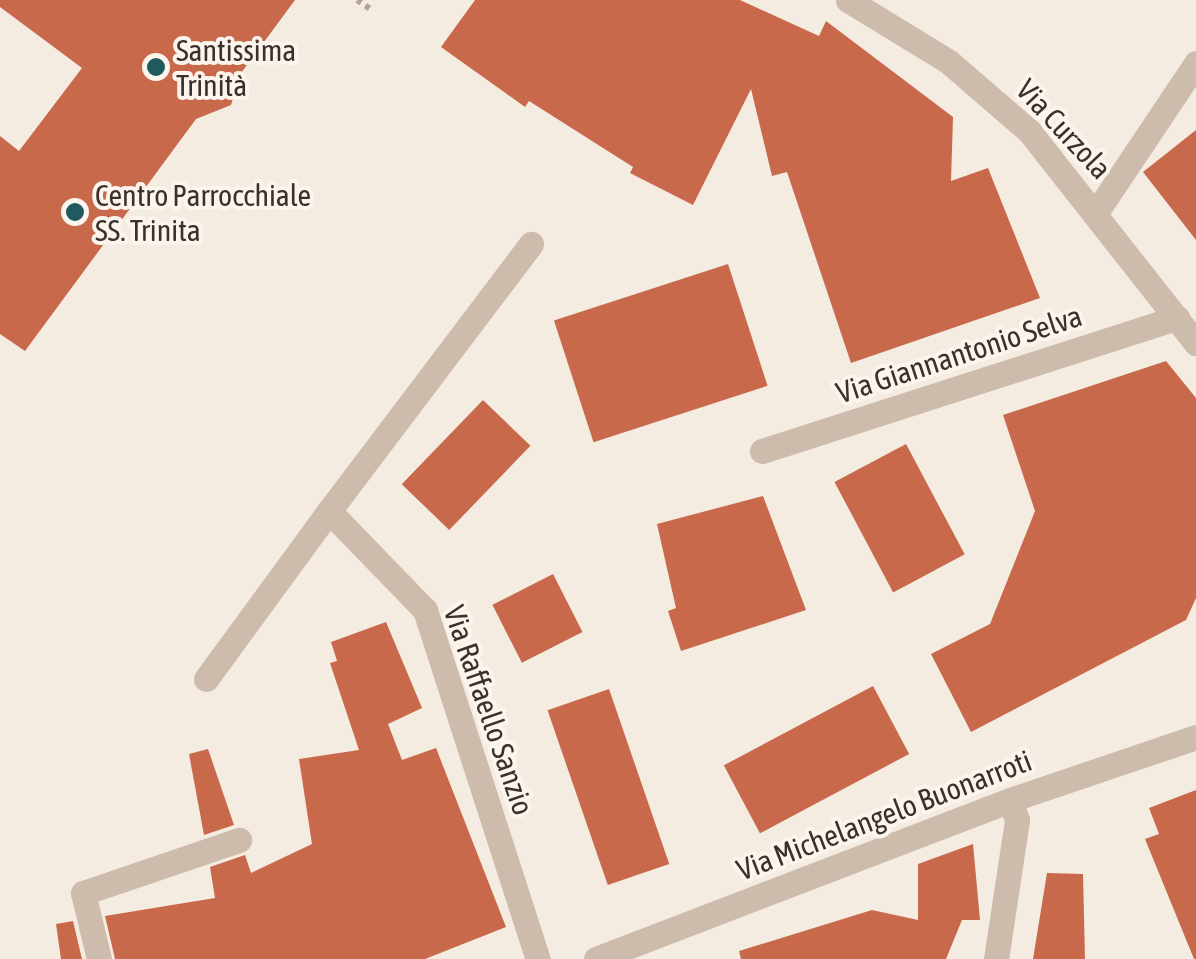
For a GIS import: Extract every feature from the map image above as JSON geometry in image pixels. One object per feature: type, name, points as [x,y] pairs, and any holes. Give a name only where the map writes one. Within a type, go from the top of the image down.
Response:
[{"type":"street","name":"Via Curzola","points":[[848,0],[949,62],[1029,131],[1096,211],[1196,343]]},
{"type":"street","points":[[1096,211],[1196,63]]},
{"type":"street","points":[[206,678],[530,244]]},
{"type":"street","name":"Via Giannantonio Selva","points":[[762,451],[1177,318]]},
{"type":"street","name":"Via Raffaello Sanzio","points":[[329,511],[426,610],[538,959]]},
{"type":"street","name":"Via Michelangelo Buonarroti","points":[[596,959],[1010,800],[1196,738]]},
{"type":"street","points":[[996,959],[1017,820],[1010,800]]},
{"type":"street","points":[[99,959],[83,893],[239,840]]},
{"type":"path","points":[[357,0],[372,10]]},
{"type":"building","points":[[0,0],[295,0],[241,73],[231,105],[196,119],[25,351],[0,334],[0,136],[19,151],[82,68],[0,7]]},
{"type":"building","points":[[475,0],[740,0],[819,36],[826,21],[953,117],[951,181],[988,168],[1040,298],[851,363],[787,172],[772,176],[751,89],[693,205],[630,173],[633,167],[529,101],[525,107],[441,47]]},
{"type":"building","points":[[1196,130],[1196,240],[1143,172]]},
{"type":"building","points":[[728,264],[768,386],[594,442],[554,321]]},
{"type":"building","points":[[1166,361],[1196,398],[1196,598],[1186,620],[971,732],[931,654],[990,624],[1035,511],[1003,415]]},
{"type":"building","points":[[483,400],[530,446],[449,530],[402,484]]},
{"type":"building","points":[[906,444],[965,554],[893,592],[834,482]]},
{"type":"building","points":[[763,496],[806,610],[681,651],[668,611],[676,608],[657,524]]},
{"type":"building","points":[[553,574],[583,632],[522,663],[492,605]]},
{"type":"building","points":[[386,622],[422,708],[388,724],[402,760],[436,748],[506,927],[425,959],[115,959],[105,916],[215,898],[210,867],[245,855],[251,873],[312,844],[299,759],[359,750],[330,663],[337,661],[331,642]]},
{"type":"building","points":[[873,686],[909,754],[760,833],[724,765]]},
{"type":"building","points":[[609,689],[669,864],[608,885],[548,710]]},
{"type":"building","points":[[208,749],[234,825],[204,835],[189,754]]},
{"type":"building","points":[[1196,790],[1194,959],[1145,839],[1159,834],[1149,808]]},
{"type":"building","points":[[973,844],[980,920],[962,920],[946,959],[741,959],[739,951],[872,910],[918,920],[918,864]]},
{"type":"building","points":[[1047,873],[1083,874],[1085,959],[1033,959]]},
{"type":"building","points":[[73,921],[82,959],[61,959],[56,924]]},
{"type":"place","name":"Santissima Trinità","points":[[156,67]]},
{"type":"place","name":"Centro Parrocchiale SS. Trinita","points":[[75,212]]}]
